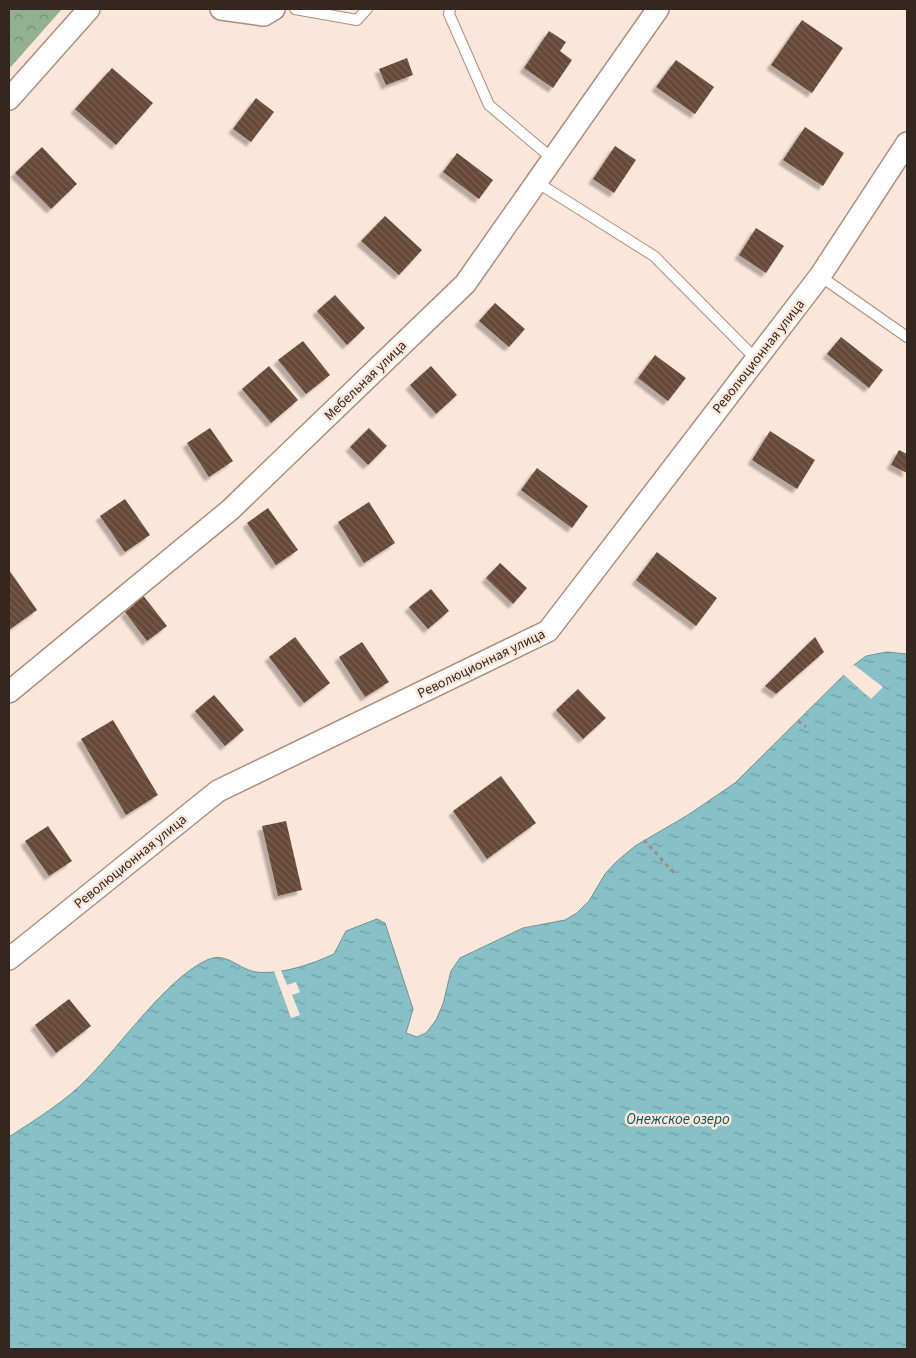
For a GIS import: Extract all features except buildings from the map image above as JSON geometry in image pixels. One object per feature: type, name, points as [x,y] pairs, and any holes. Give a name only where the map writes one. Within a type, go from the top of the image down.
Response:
[{"type":"street","points":[[9,99],[89,9]]},
{"type":"street","points":[[221,9],[264,15],[274,9]]},
{"type":"street","name":"Мебельная улица","points":[[9,692],[230,510],[466,284],[658,9]]},
{"type":"street","name":"Революционная улица","points":[[10,955],[218,791],[548,631],[820,276],[907,142]]},
{"type":"lane","points":[[294,9],[357,20],[367,9]]},
{"type":"lane","points":[[450,9],[449,14],[489,105],[554,160]]},
{"type":"lane","points":[[538,182],[654,256],[756,359]]},
{"type":"lane","points":[[820,276],[907,337]]},
{"type":"path","points":[[798,721],[806,727]]},
{"type":"path","points":[[644,840],[674,873]]},
{"type":"green space","points":[[9,9],[62,9],[9,69]]},
{"type":"water","name":"Онежское озеро","points":[[887,652],[907,654],[907,1349],[9,1349],[9,1137],[50,1110],[79,1087],[160,997],[192,969],[214,958],[226,959],[256,972],[276,972],[296,968],[334,954],[346,931],[377,919],[385,923],[413,1009],[406,1033],[417,1037],[426,1033],[436,1020],[443,1004],[451,971],[460,958],[523,928],[565,920],[577,913],[589,901],[605,874],[635,846],[688,815],[735,783],[854,665],[866,656]]},
{"type":"pier","points":[[854,665],[883,687],[871,699],[843,674]]},
{"type":"pier","points":[[281,970],[287,985],[296,982],[300,992],[292,995],[300,1015],[291,1018],[274,971]]}]
